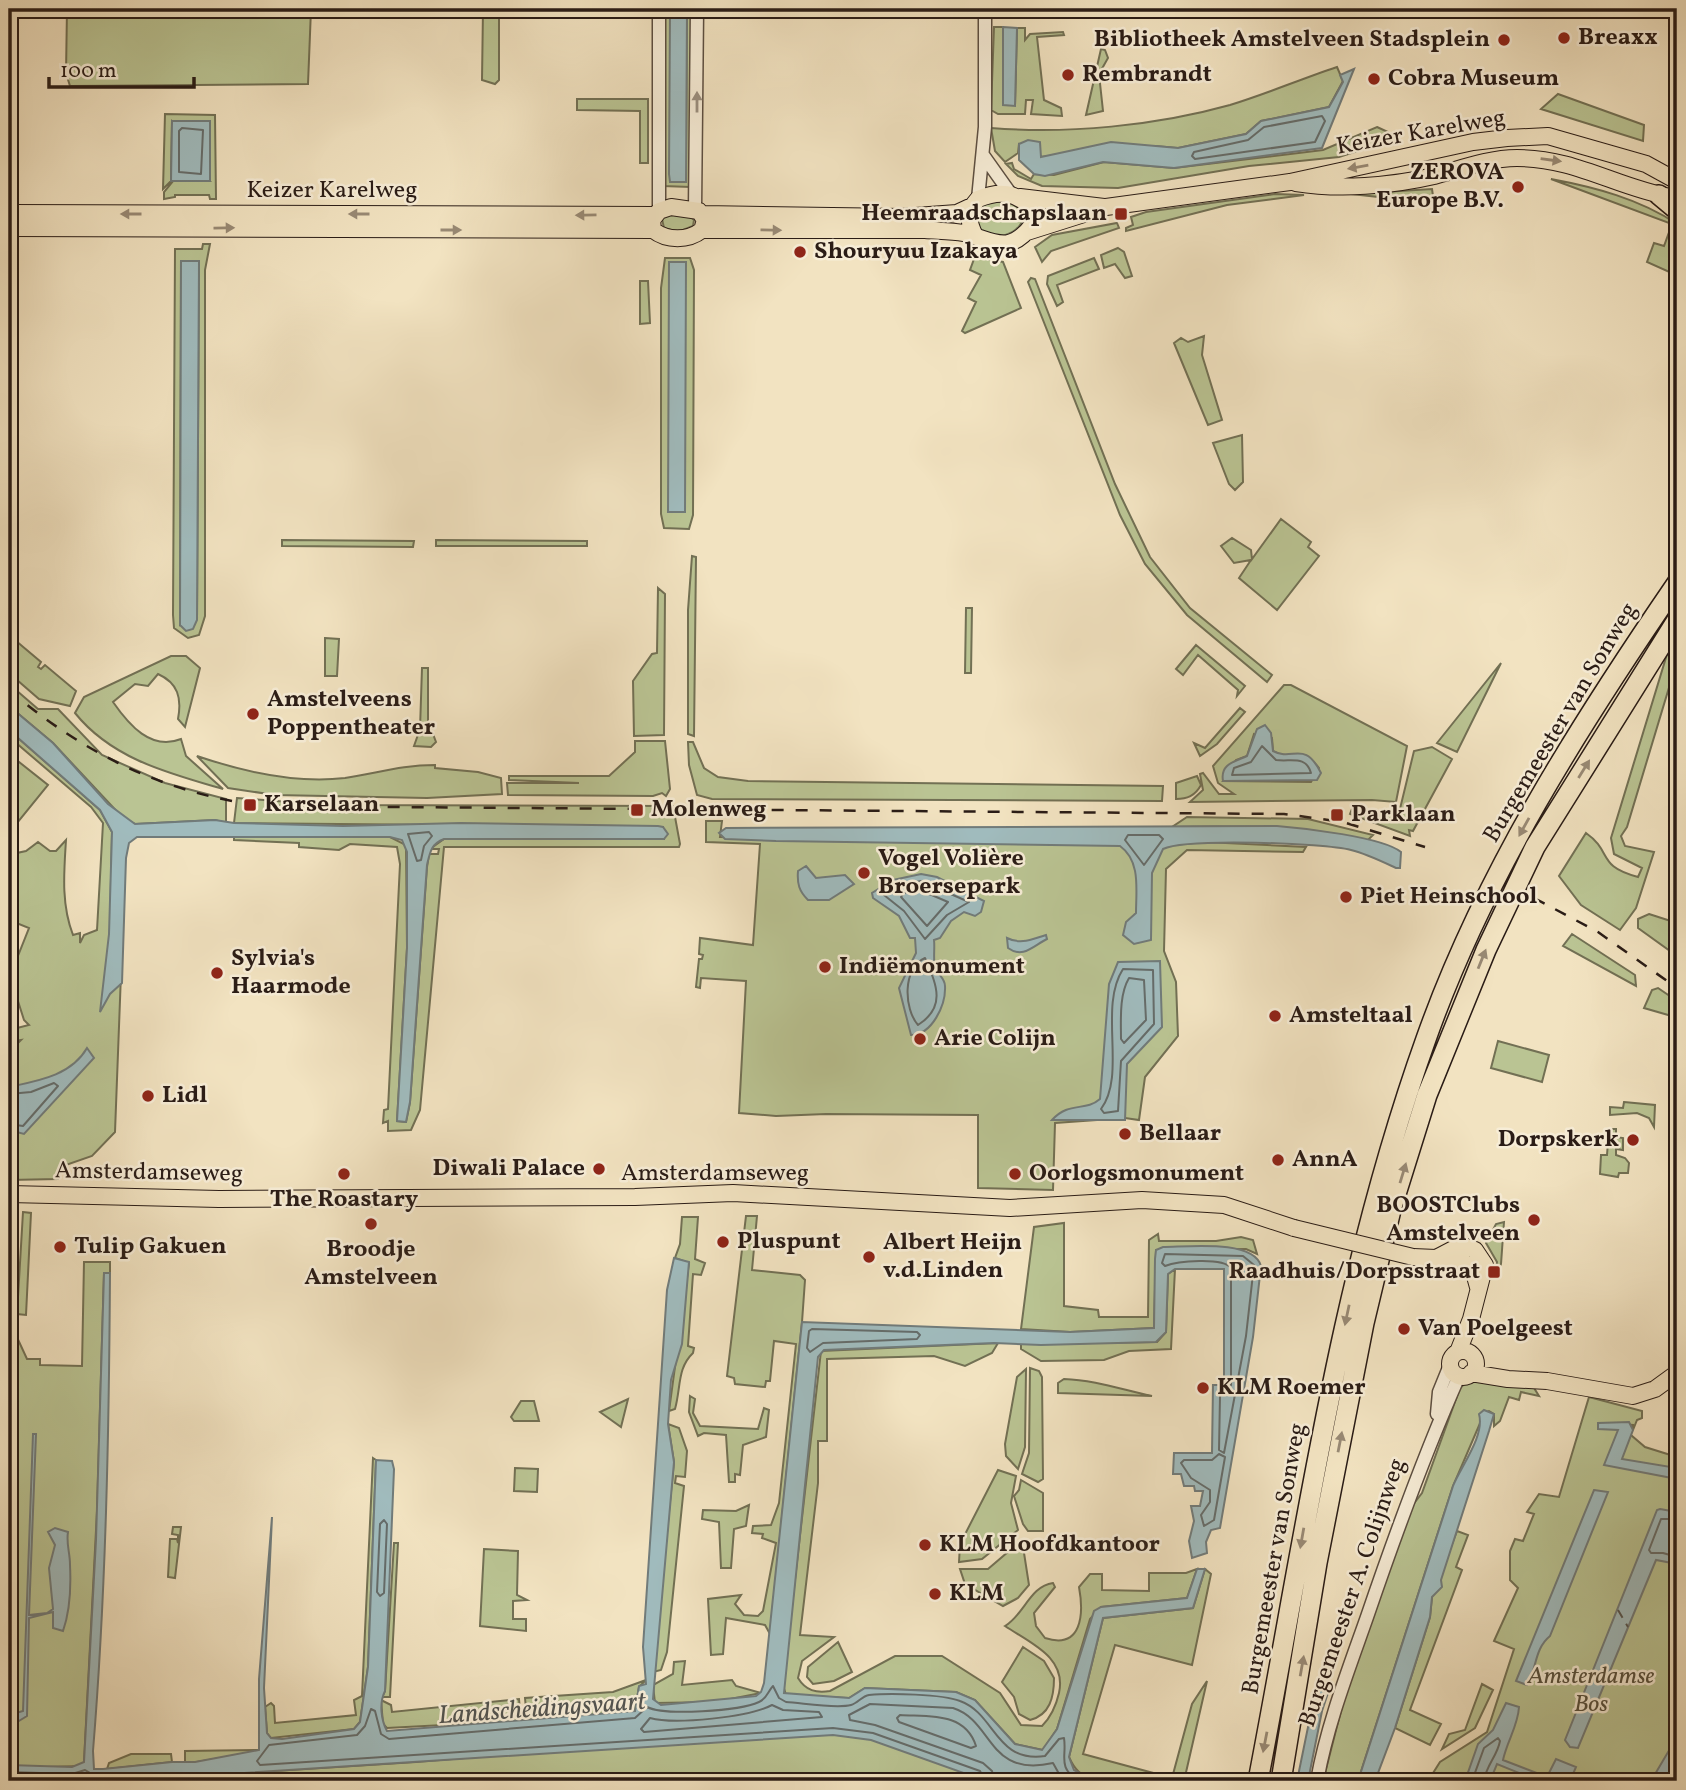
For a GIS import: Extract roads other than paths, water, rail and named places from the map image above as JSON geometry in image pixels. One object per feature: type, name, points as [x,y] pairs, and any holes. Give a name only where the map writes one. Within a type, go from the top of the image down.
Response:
[{"type":"highway","points":[[1668,197],[1677,210]]},
{"type":"highway","name":"Burgemeester van Sonweg","points":[[1258,1781],[1308,1506],[1351,1295],[1375,1200],[1426,1038],[1471,931],[1509,852],[1566,752],[1677,583]]},
{"type":"highway","name":"Burgemeester van Sonweg","points":[[1281,1781],[1322,1536],[1364,1323],[1391,1210],[1427,1095],[1486,950],[1535,847],[1677,621]]},
{"type":"main road","name":"Keizer Karelweg","points":[[1027,232],[1106,207],[1290,182],[1473,142],[1549,136],[1646,164],[1677,181]]},
{"type":"main road","name":"Keizer Karelweg","points":[[1290,182],[1320,187],[1397,181],[1514,158],[1553,159],[1668,197]]},
{"type":"main road","name":"Keizer Karelweg","points":[[1015,195],[1106,207]]},
{"type":"main road","points":[[656,219],[664,237],[682,238],[700,218],[902,217],[957,214],[975,202],[1015,195],[1035,216],[1027,232],[1009,243],[999,245],[975,236],[925,230],[700,218],[671,206],[656,219]]},
{"type":"main road","points":[[975,202],[969,222],[975,236]]},
{"type":"main road","name":"Keizer Karelweg","points":[[9,213],[656,219]]},
{"type":"main road","name":"Keizer Karelweg","points":[[9,228],[656,219]]},
{"type":"main road","name":"Amsterdamseweg","points":[[9,1194],[219,1199],[733,1194],[1010,1208],[1142,1200],[1224,1205],[1294,1228],[1413,1257],[1438,1256],[1461,1245],[1471,1256]]},
{"type":"main road","name":"Burgemeester A. Colijnweg","points":[[1464,1364],[1471,1319],[1485,1265],[1471,1256]]},
{"type":"main road","points":[[1464,1364],[1508,1379],[1523,1378],[1633,1396],[1655,1389],[1677,1373]]},
{"type":"street","points":[[656,219],[659,9]]},
{"type":"street","points":[[698,9],[700,218]]},
{"type":"street","points":[[975,202],[983,155],[985,9]]},
{"type":"street","points":[[983,155],[1015,195]]},
{"type":"street","name":"Burgemeester A. Colijnweg","points":[[1317,1781],[1345,1680],[1437,1422],[1464,1364]]},
{"type":"water","points":[[670,9],[687,9],[686,182],[670,182],[669,174]]},
{"type":"water","points":[[1003,27],[1017,28],[1015,106],[1003,105]]},
{"type":"water","points":[[1354,69],[1322,148],[1174,168],[1103,162],[1045,176],[1034,174],[1019,160],[1019,144],[1028,140],[1040,142],[1041,157],[1111,142],[1178,148],[1246,134],[1261,121],[1329,107],[1343,82],[1340,75]]},
{"type":"water","points":[[172,121],[210,121],[210,181],[171,181]]},
{"type":"water","points":[[181,261],[199,261],[197,620],[193,629],[186,631],[180,625]]},
{"type":"water","points":[[669,262],[686,262],[685,512],[668,512]]},
{"type":"water","points":[[9,706],[53,743],[108,804],[135,824],[215,820],[234,823],[343,826],[461,823],[658,826],[663,827],[668,834],[664,839],[444,839],[434,846],[427,865],[410,1102],[406,1122],[397,1121],[407,948],[407,852],[402,840],[390,837],[137,837],[129,843],[126,858],[122,983],[110,994],[100,1012],[109,934],[112,832],[100,810],[9,730]]},
{"type":"water","points":[[1265,725],[1271,733],[1273,751],[1280,754],[1304,754],[1309,757],[1321,773],[1317,780],[1223,781],[1226,767],[1247,756],[1257,729]]},
{"type":"water","points":[[1277,826],[1342,834],[1378,842],[1401,852],[1400,868],[1351,850],[1313,845],[1226,843],[1163,849],[1152,873],[1151,940],[1134,944],[1123,935],[1126,922],[1136,913],[1136,876],[1127,852],[1120,846],[776,841],[725,839],[719,833],[726,828]]},
{"type":"water","points":[[806,866],[816,878],[845,875],[854,884],[829,900],[808,900],[798,880],[798,871]]},
{"type":"water","points":[[921,874],[937,877],[984,901],[981,912],[975,916],[964,912],[951,921],[940,938],[934,940],[935,967],[945,983],[945,994],[931,1025],[919,1034],[911,1035],[899,988],[916,953],[915,938],[910,938],[899,916],[873,898],[872,893],[893,880]]},
{"type":"water","points":[[1046,935],[1047,939],[1023,952],[1008,948],[1007,938],[1022,941]]},
{"type":"water","points":[[1160,961],[1162,1027],[1127,1064],[1125,1120],[1052,1120],[1071,1108],[1089,1105],[1100,1099],[1109,984],[1118,962]]},
{"type":"water","points":[[87,1048],[94,1058],[24,1134],[9,1130],[9,1087],[63,1071]]},
{"type":"water","points":[[1163,1247],[1233,1248],[1255,1257],[1261,1266],[1253,1337],[1220,1528],[1211,1530],[1206,1542],[1207,1553],[1192,1558],[1189,1541],[1194,1521],[1191,1506],[1200,1506],[1203,1491],[1195,1491],[1194,1486],[1184,1486],[1181,1474],[1173,1474],[1174,1453],[1212,1453],[1213,1385],[1224,1385],[1224,1269],[1175,1269],[1168,1274],[1166,1332],[1156,1342],[1041,1345],[994,1343],[824,1350],[818,1357],[784,1693],[849,1698],[865,1688],[956,1692],[975,1700],[1015,1744],[1042,1750],[1057,1729],[1094,1611],[1101,1607],[1187,1598],[1197,1569],[1205,1569],[1193,1608],[1103,1618],[1069,1757],[1074,1770],[1095,1781],[986,1781],[871,1740],[833,1735],[119,1781],[9,1781],[9,1765],[72,1767],[84,1762],[96,1540],[104,1273],[110,1273],[108,1452],[94,1769],[195,1762],[259,1750],[259,1679],[272,1517],[264,1688],[267,1733],[271,1738],[282,1739],[354,1729],[360,1722],[368,1667],[376,1460],[392,1461],[394,1469],[385,1691],[381,1706],[387,1731],[635,1711],[639,1686],[646,1684],[643,1647],[667,1290],[674,1258],[689,1262],[682,1344],[671,1380],[668,1424],[674,1462],[653,1699],[661,1705],[756,1696],[761,1692],[764,1683],[802,1322],[1070,1332],[1154,1328],[1156,1250]]},
{"type":"water","points":[[1484,1410],[1494,1414],[1441,1580],[1442,1587],[1432,1597],[1430,1617],[1395,1728],[1375,1781],[1358,1781],[1453,1486],[1476,1441],[1479,1414]]},
{"type":"water","points":[[1629,1422],[1633,1430],[1622,1459],[1677,1468],[1677,1479],[1604,1465],[1618,1430],[1598,1429],[1598,1423]]},
{"type":"water","points":[[33,1434],[36,1434],[29,1615],[47,1613],[53,1609],[49,1568],[55,1545],[48,1532],[55,1528],[68,1532],[70,1598],[63,1631],[53,1628],[53,1612],[29,1618],[27,1716],[9,1727],[9,1715],[23,1711]]},
{"type":"water","points":[[1594,1490],[1608,1492],[1550,1636],[1538,1653],[1527,1685],[1516,1681]]},
{"type":"water","points":[[1657,1510],[1677,1512],[1677,1564],[1656,1560],[1578,1748],[1570,1747],[1565,1740]]},
{"type":"water","points":[[1317,1683],[1331,1684],[1322,1711],[1308,1781],[1297,1781]]},
{"type":"water","points":[[1506,1703],[1519,1707],[1517,1721],[1503,1760],[1547,1777],[1556,1759],[1576,1767],[1570,1781],[1539,1781],[1497,1764],[1490,1781],[1465,1781],[1478,1744],[1493,1730]]},
{"type":"water","points":[[1677,1745],[1677,1781],[1651,1781],[1671,1747]]},
{"type":"railway","points":[[9,690],[67,734],[128,768],[195,792],[266,806],[1284,814],[1343,822],[1425,847]]},
{"type":"railway","points":[[1534,898],[1598,932],[1677,988]]},
{"type":"place","name":"Breaxx","points":[[1564,38]]},
{"type":"place","name":"Bibliotheek Amstelveen Stadsplein","points":[[1504,40]]},
{"type":"place","name":"Rembrandt","points":[[1068,75]]},
{"type":"place","name":"Cobra Museum","points":[[1374,79]]},
{"type":"place","name":"ZEROVA Europe B.V.","points":[[1518,187]]},
{"type":"place","name":"Heemraadschapslaan","points":[[1121,214]]},
{"type":"place","name":"Shouryuu Izakaya","points":[[800,252]]},
{"type":"place","name":"Amstelveens Poppentheater","points":[[253,714]]},
{"type":"place","name":"Karselaan","points":[[250,805]]},
{"type":"place","name":"Molenweg","points":[[637,810]]},
{"type":"place","name":"Parklaan","points":[[1337,815]]},
{"type":"place","name":"Vogel Volière Broersepark","points":[[864,873]]},
{"type":"place","name":"Piet Heinschool","points":[[1346,897]]},
{"type":"place","name":"Indiëmonument","points":[[825,967]]},
{"type":"place","name":"Sylvia's Haarmode","points":[[217,973]]},
{"type":"place","name":"Amsteltaal","points":[[1275,1016]]},
{"type":"place","name":"Arie Colijn","points":[[920,1039]]},
{"type":"place","name":"Lidl","points":[[148,1096]]},
{"type":"place","name":"Bellaar","points":[[1125,1134]]},
{"type":"place","name":"Dorpskerk","points":[[1633,1140]]},
{"type":"place","name":"AnnA","points":[[1278,1160]]},
{"type":"place","name":"Diwali Palace","points":[[599,1169]]},
{"type":"place","name":"The Roastary","points":[[344,1174]]},
{"type":"place","name":"Oorlogsmonument","points":[[1015,1174]]},
{"type":"place","name":"BOOSTClubs Amstelveen","points":[[1534,1220]]},
{"type":"place","name":"Broodje Amstelveen","points":[[371,1224]]},
{"type":"place","name":"Pluspunt","points":[[723,1242]]},
{"type":"place","name":"Tulip Gakuen","points":[[60,1247]]},
{"type":"place","name":"Albert Heijn v.d.Linden","points":[[869,1257]]},
{"type":"place","name":"Raadhuis/Dorpsstraat","points":[[1494,1272]]},
{"type":"place","name":"Van Poelgeest","points":[[1404,1329]]},
{"type":"place","name":"KLM Roemer","points":[[1203,1388]]},
{"type":"place","name":"KLM Hoofdkantoor","points":[[925,1545]]},
{"type":"place","name":"KLM","points":[[935,1594]]},
{"type":"park label","name":"Amsterdamse Bos","points":[[1591,1691]]},
{"type":"water label","name":"Landscheidingsvaart","points":[[542,1709]]}]
